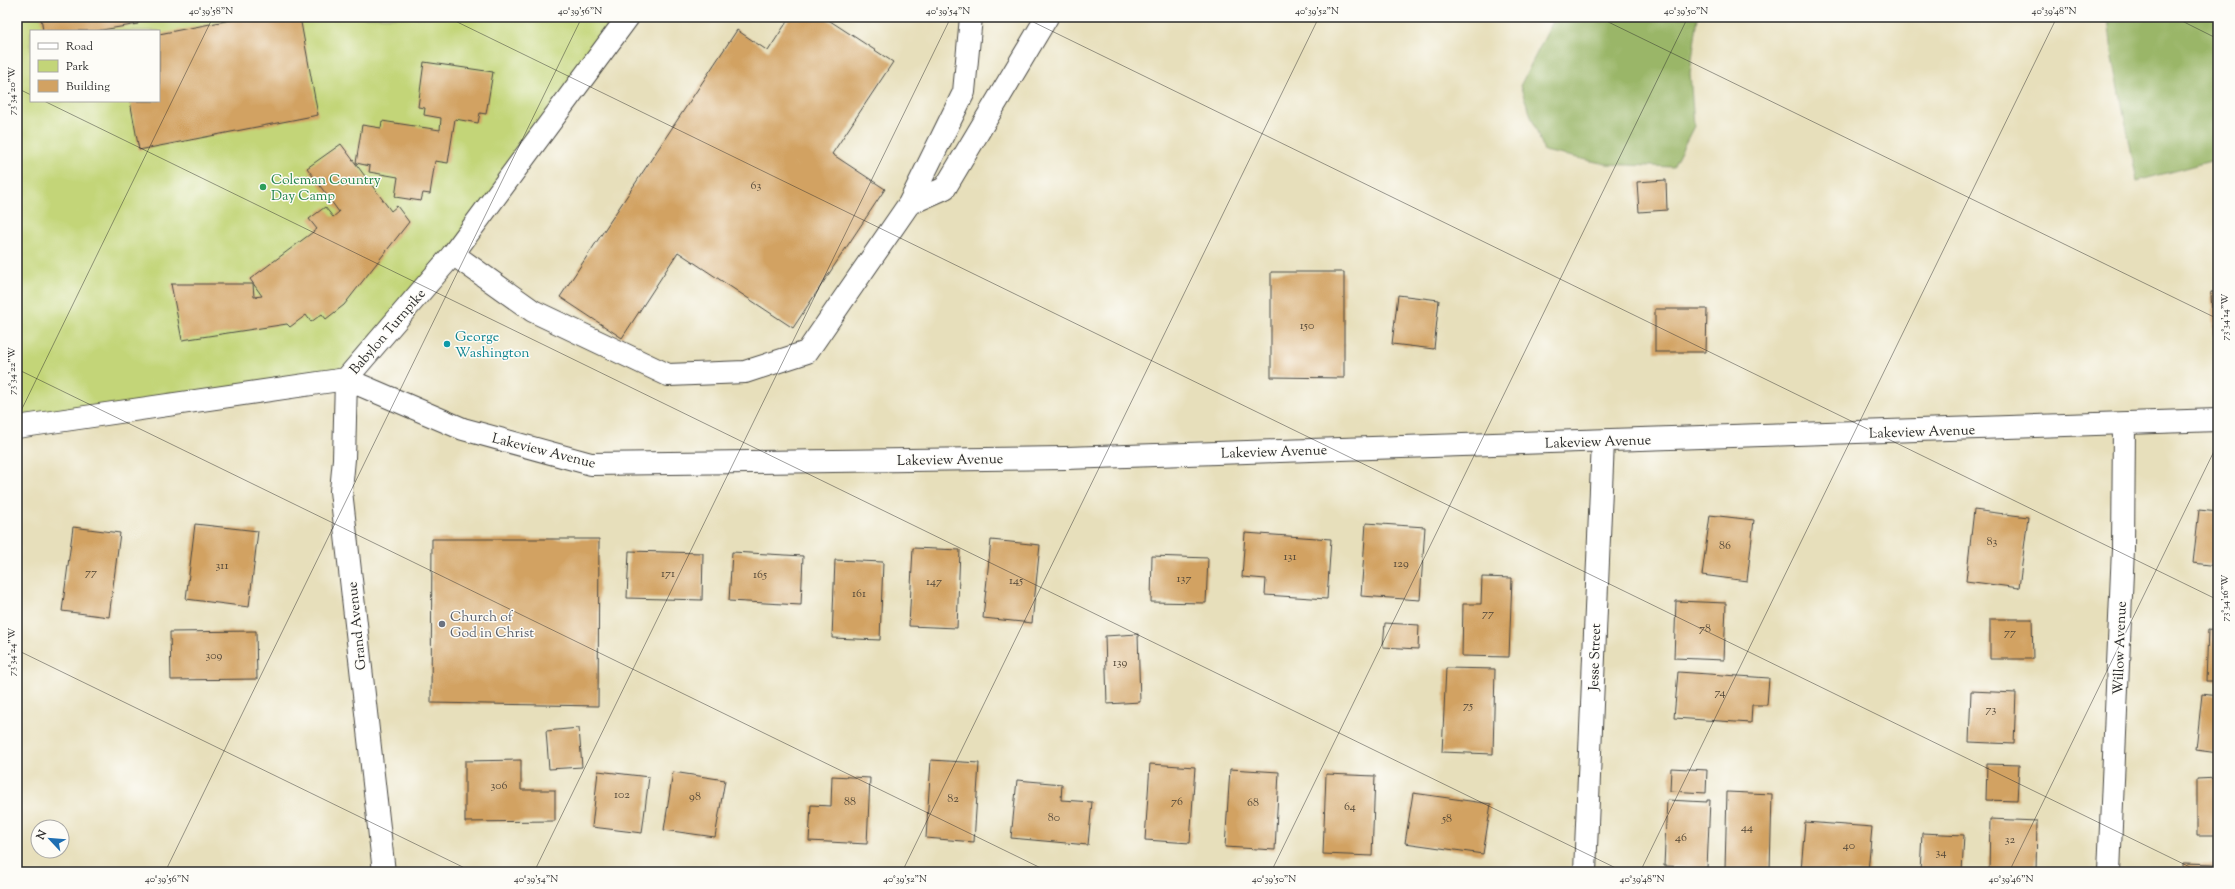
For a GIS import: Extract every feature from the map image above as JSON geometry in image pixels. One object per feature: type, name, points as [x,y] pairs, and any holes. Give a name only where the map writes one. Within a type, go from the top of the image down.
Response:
[{"type":"street","name":"Babylon Turnpike","points":[[17,427],[346,379],[453,254],[628,17]]},
{"type":"street","points":[[453,254],[533,311],[668,375],[745,372],[807,352],[909,204],[964,92],[971,17]]},
{"type":"street","points":[[909,204],[945,188],[1047,17]]},
{"type":"street","name":"Lakeview Avenue","points":[[346,379],[463,429],[591,464],[1066,458],[2218,420]]},
{"type":"street","name":"Grand Avenue","points":[[346,379],[344,459],[341,491],[384,872]]},
{"type":"street","name":"Willow Avenue","points":[[2109,872],[2123,549],[2124,424]]},
{"type":"street","name":"Jesse Street","points":[[1585,872],[1603,441]]},
{"type":"green space","name":"Coleman Country Day Camp","points":[[17,17],[632,17],[350,378],[17,430]]},
{"type":"green space","points":[[1555,17],[1698,17],[1690,73],[1694,126],[1673,167],[1606,164],[1544,151],[1520,86]]},
{"type":"green space","points":[[2108,17],[2218,17],[2218,159],[2137,181],[2112,53]]},
{"type":"building","points":[[41,17],[137,17],[138,24],[102,30],[43,30]]},
{"type":"building","points":[[246,17],[300,17],[318,115],[139,150],[130,102],[160,102],[160,34]]},
{"type":"building","points":[[790,17],[824,17],[893,62],[832,154],[885,189],[793,328],[678,252],[622,338],[560,297],[737,30],[768,51]]},
{"type":"building","points":[[424,62],[493,72],[486,114],[480,113],[478,123],[455,119],[448,163],[435,161],[430,194],[423,193],[421,201],[395,197],[398,177],[369,172],[370,166],[356,163],[362,125],[381,128],[382,121],[440,130],[441,118],[424,115],[425,108],[418,107]]},
{"type":"building","points":[[341,144],[391,211],[397,206],[409,222],[344,305],[326,319],[322,314],[311,322],[306,315],[290,327],[287,324],[182,340],[171,284],[253,284],[254,297],[262,296],[250,279],[317,229],[309,219],[325,207],[333,217],[339,212],[307,168]]},
{"type":"building","points":[[1666,180],[1667,210],[1639,212],[1637,182]]},
{"type":"building","points":[[1271,272],[1344,272],[1344,378],[1271,377]]},
{"type":"building","points":[[2211,292],[2218,292],[2218,335],[2213,336]]},
{"type":"building","points":[[1398,295],[1439,300],[1434,349],[1392,344]]},
{"type":"building","points":[[1655,309],[1707,309],[1706,352],[1655,352]]},
{"type":"building","points":[[1974,510],[2028,517],[2019,588],[1966,581]]},
{"type":"building","points":[[2199,510],[2218,512],[2218,566],[2193,563]]},
{"type":"building","points":[[1710,515],[1754,520],[1747,581],[1702,575]]},
{"type":"building","points":[[1366,523],[1425,527],[1420,600],[1361,596]]},
{"type":"building","points":[[195,524],[258,531],[249,607],[186,599]]},
{"type":"building","points":[[73,527],[120,533],[109,617],[62,611]]},
{"type":"building","points":[[1245,533],[1331,539],[1327,599],[1265,595],[1266,579],[1242,577]]},
{"type":"building","points":[[432,539],[599,539],[598,706],[431,703]]},
{"type":"building","points":[[991,540],[1040,545],[1032,623],[983,618]]},
{"type":"building","points":[[913,548],[960,550],[957,628],[909,626]]},
{"type":"building","points":[[629,551],[703,553],[702,600],[627,598]]},
{"type":"building","points":[[732,552],[803,556],[801,605],[729,601]]},
{"type":"building","points":[[1152,556],[1208,558],[1206,603],[1151,602]]},
{"type":"building","points":[[835,560],[883,562],[880,640],[832,638]]},
{"type":"building","points":[[1482,577],[1512,578],[1509,657],[1462,656],[1463,604],[1481,604]]},
{"type":"building","points":[[1676,601],[1726,603],[1724,660],[1674,658]]},
{"type":"building","points":[[1990,619],[2032,619],[2033,659],[1990,659]]},
{"type":"building","points":[[1385,623],[1419,625],[1418,649],[1383,647]]},
{"type":"building","points":[[2208,630],[2218,631],[2218,681],[2206,681]]},
{"type":"building","points":[[256,631],[257,679],[171,680],[170,632]]},
{"type":"building","points":[[1138,634],[1140,702],[1107,704],[1105,636]]},
{"type":"building","points":[[1446,668],[1495,669],[1493,754],[1442,752]]},
{"type":"building","points":[[1678,672],[1769,678],[1767,705],[1752,705],[1751,723],[1674,718]]},
{"type":"building","points":[[1971,691],[2016,693],[2014,744],[1969,742]]},
{"type":"building","points":[[2202,694],[2218,696],[2218,753],[2196,750]]},
{"type":"building","points":[[579,728],[582,767],[549,769],[546,731]]},
{"type":"building","points":[[521,760],[521,790],[555,790],[555,821],[465,822],[465,761]]},
{"type":"building","points":[[931,760],[979,763],[974,842],[926,838]]},
{"type":"building","points":[[1150,764],[1195,767],[1190,843],[1145,840]]},
{"type":"building","points":[[1987,764],[2019,765],[2017,801],[1986,800]]},
{"type":"building","points":[[1671,768],[1707,770],[1706,793],[1670,791]]},
{"type":"building","points":[[1230,769],[1279,772],[1275,850],[1225,847]]},
{"type":"building","points":[[598,771],[649,777],[642,833],[592,827]]},
{"type":"building","points":[[673,772],[725,780],[715,837],[664,830]]},
{"type":"building","points":[[1326,774],[1375,776],[1372,856],[1323,854]]},
{"type":"building","points":[[832,776],[870,778],[867,844],[809,841],[811,805],[831,806]]},
{"type":"building","points":[[2218,778],[2218,836],[2197,836],[2197,779]]},
{"type":"building","points":[[1017,780],[1062,784],[1061,800],[1092,802],[1088,845],[1011,838]]},
{"type":"building","points":[[1727,792],[1772,794],[1770,870],[1725,868]]},
{"type":"building","points":[[1413,793],[1491,804],[1483,854],[1405,843]]},
{"type":"building","points":[[1667,800],[1707,802],[1707,800],[1710,800],[1707,868],[1664,866]]},
{"type":"building","points":[[1990,819],[2037,821],[2036,872],[1989,872]]},
{"type":"building","points":[[1805,822],[1872,827],[1868,872],[1801,870]]},
{"type":"building","points":[[1922,833],[1964,835],[1962,872],[1920,872]]},
{"type":"building","points":[[2183,863],[2218,864],[2218,872],[2183,872]]},
{"type":"place","name":"Coleman Country Day Camp","points":[[263,187]]},
{"type":"place","name":"George Washington","points":[[447,344]]},
{"type":"place","name":"Church of God in Christ","points":[[442,624]]}]
